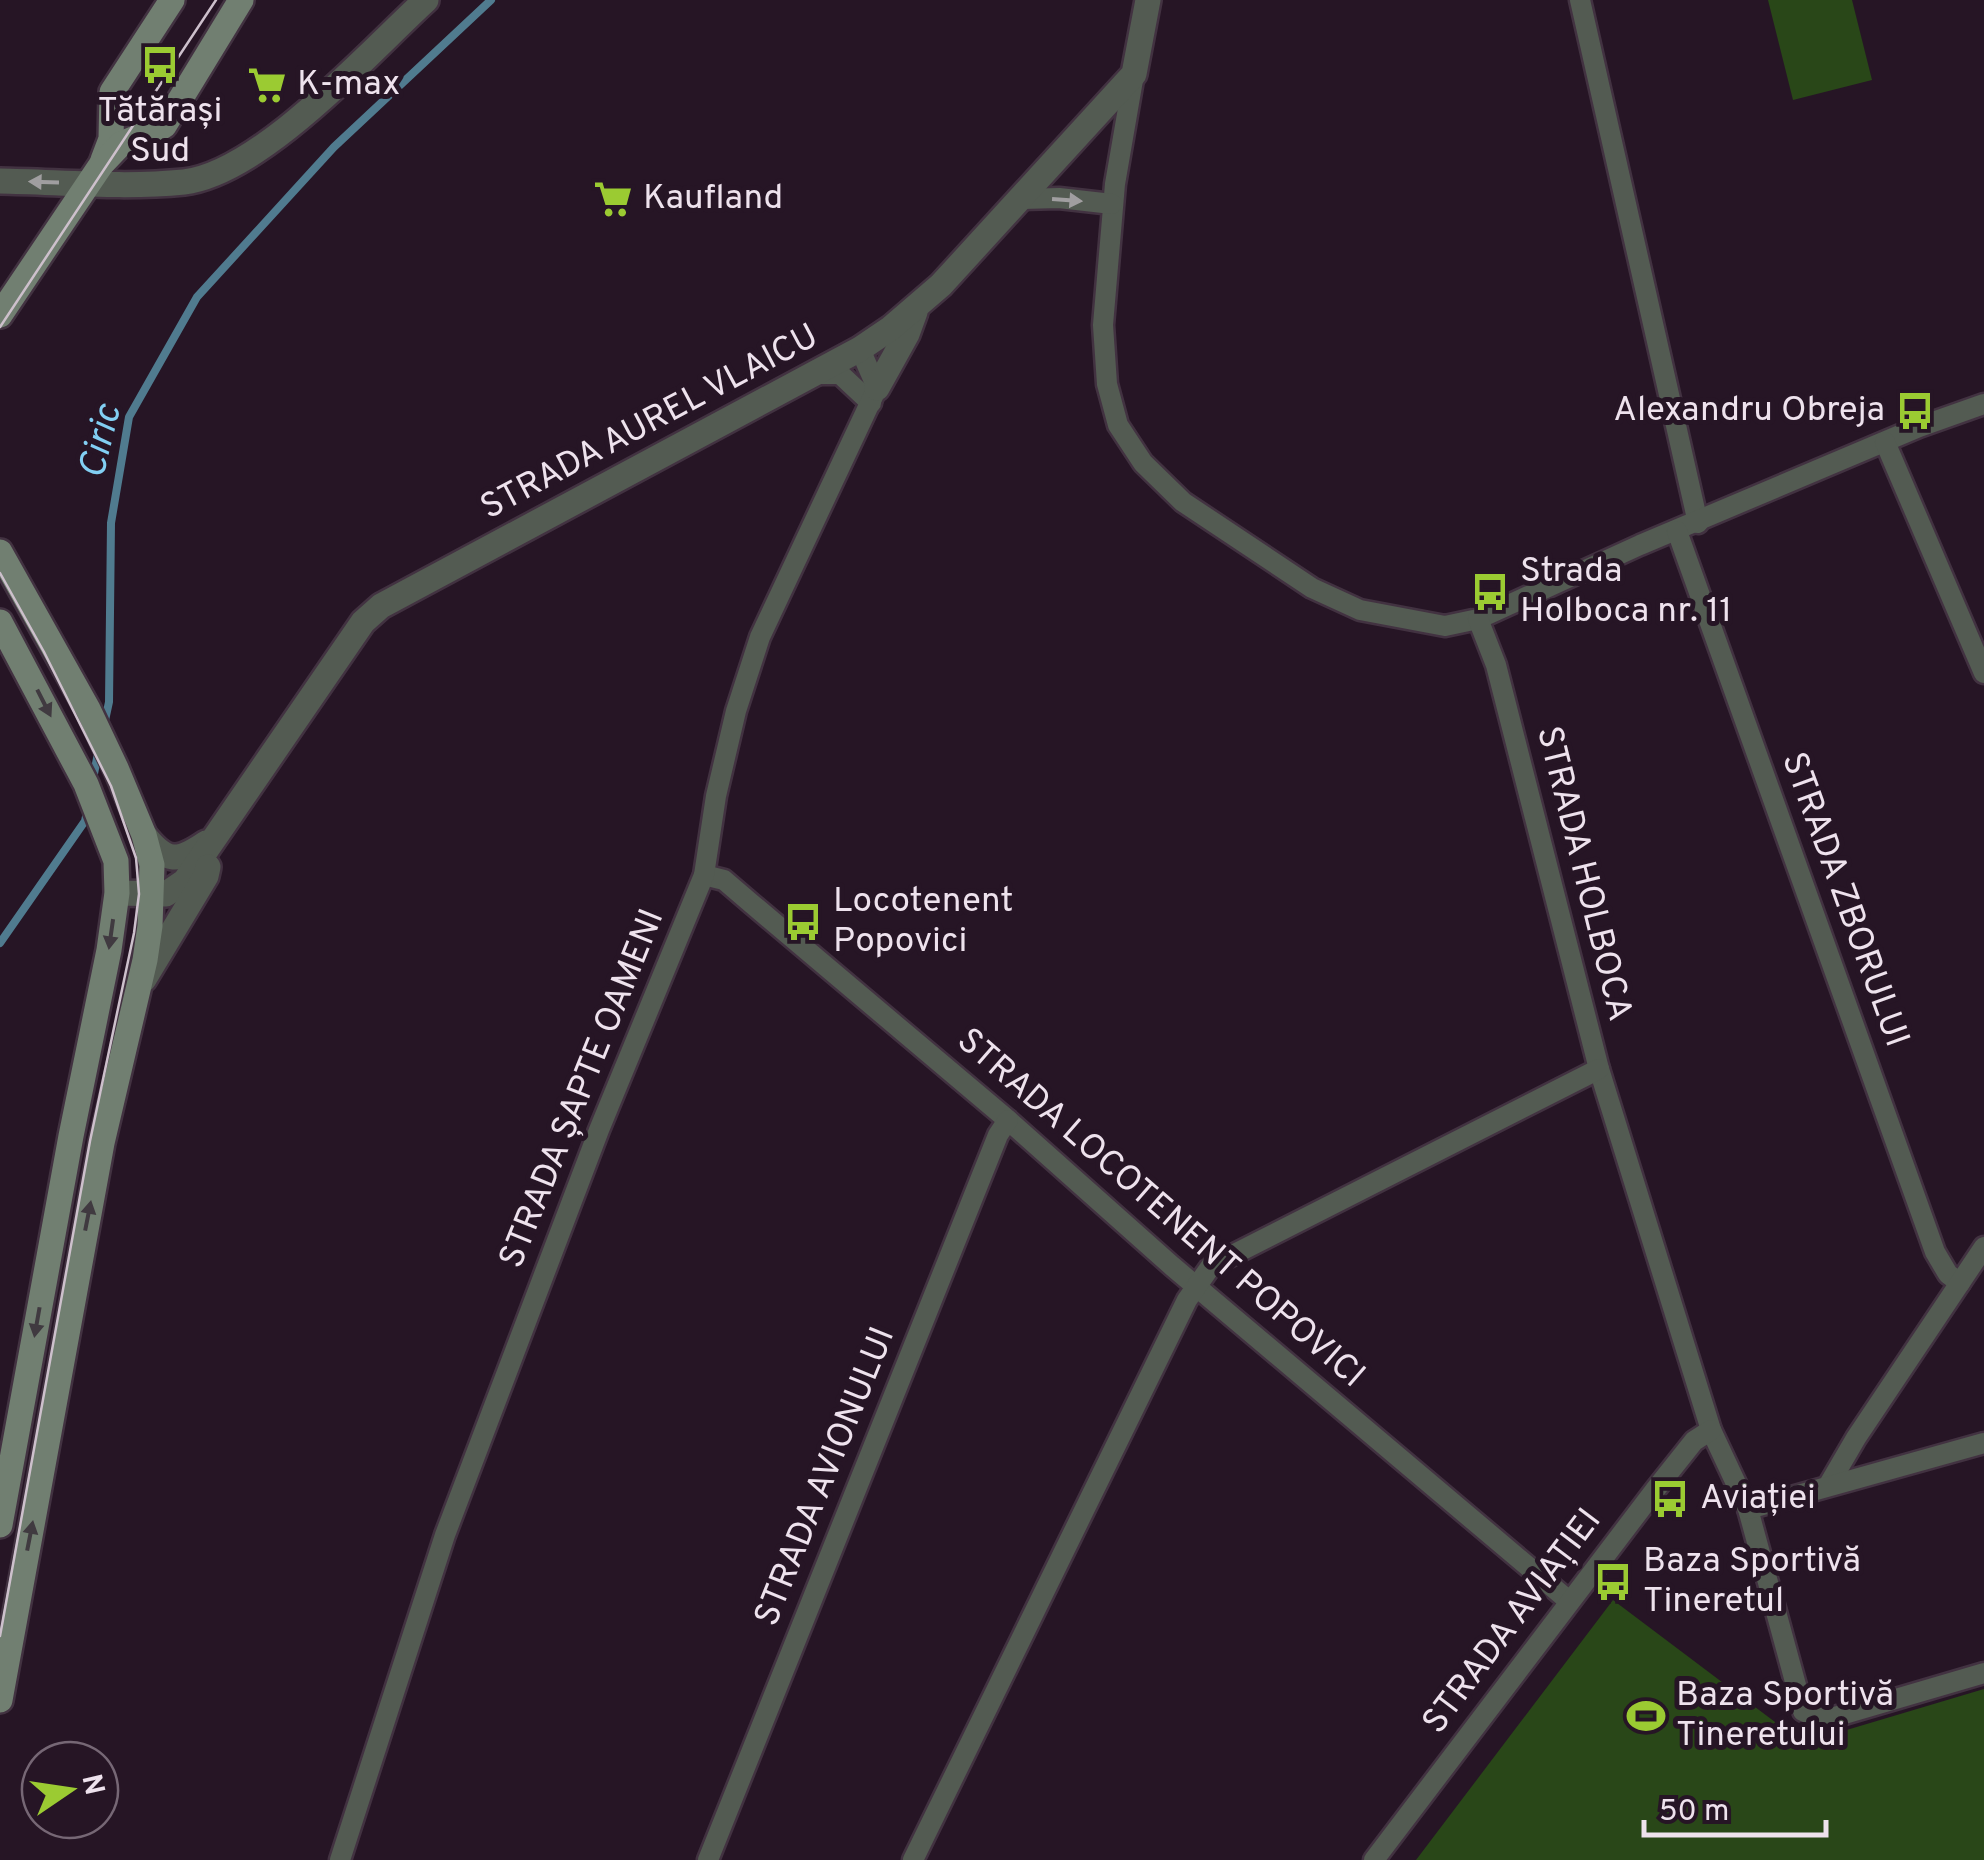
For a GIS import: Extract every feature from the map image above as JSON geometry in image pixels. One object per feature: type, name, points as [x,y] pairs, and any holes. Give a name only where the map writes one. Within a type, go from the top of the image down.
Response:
[{"type":"main road","points":[[0,315],[94,174],[111,139],[112,92],[172,0]]},
{"type":"main road","points":[[94,174],[121,144],[164,126],[241,0]]},
{"type":"main road","name":"STRADA AUREL VLAICU","points":[[0,552],[88,709],[144,835],[152,865],[150,926],[137,993],[10,1591],[0,1700]]},
{"type":"main road","points":[[0,622],[86,784],[116,861],[109,950],[0,1525]]},
{"type":"street","points":[[0,181],[94,174],[187,182],[238,163],[282,132],[426,0]]},
{"type":"street","points":[[1148,0],[1112,204],[1102,325],[1108,384],[1118,425],[1143,463],[1183,502],[1312,588],[1360,610],[1413,622],[1445,626],[1478,619],[1886,442],[1984,404]]},
{"type":"street","points":[[1580,0],[1698,522]]},
{"type":"street","name":"STRADA AUREL VLAICU","points":[[152,894],[166,894],[184,880],[363,622],[381,606],[860,349],[917,306],[1022,199],[1134,74]]},
{"type":"street","points":[[1022,199],[1059,198],[1112,204]]},
{"type":"street","points":[[874,395],[907,334],[917,306]]},
{"type":"street","points":[[860,349],[874,395]]},
{"type":"street","points":[[814,374],[840,374],[874,395]]},
{"type":"street","name":"STRADA ȘAPTE OAMENI","points":[[340,1860],[445,1535],[599,1130],[704,875],[716,796],[736,711],[760,637],[874,395]]},
{"type":"street","points":[[1886,442],[1984,673]]},
{"type":"street","name":"STRADA ZBORULUI","points":[[1677,532],[1935,1252],[1948,1274],[1960,1284]]},
{"type":"street","name":"STRADA HOLBOCA","points":[[1478,619],[1496,666],[1599,1069],[1711,1430],[1748,1509],[1802,1711],[1824,1720],[1984,1673]]},
{"type":"street","points":[[144,835],[156,851],[173,859],[186,857],[215,838]]},
{"type":"street","name":"STRADA AUREL VLAICU","points":[[137,993],[166,937],[206,876],[215,838]]},
{"type":"street","name":"STRADA LOCOTENENT POPOVICI","points":[[704,875],[724,880],[1569,1602]]},
{"type":"street","points":[[116,893],[152,894]]},
{"type":"street","points":[[913,1860],[1178,1318],[1211,1266],[1599,1069]]},
{"type":"street","name":"STRADA AVIONULUI","points":[[708,1860],[998,1135],[1008,1120]]},
{"type":"street","points":[[1828,1486],[1984,1247]]},
{"type":"street","name":"STRADA AVIAȚIEI","points":[[1374,1860],[1694,1441],[1711,1430]]},
{"type":"street","points":[[1748,1509],[1984,1443]]},
{"type":"green space","points":[[1768,0],[1852,0],[1872,80],[1793,100]]},
{"type":"green space","name":"Baza Sportivă Tineretului","points":[[1613,1600],[1803,1743],[1984,1689],[1984,1860],[1416,1860]]},
{"type":"waterway","name":"Ciric","points":[[104,725],[109,702],[111,523],[129,417],[197,297],[334,147],[491,0]]},
{"type":"waterway","name":"Ciric","points":[[93,779],[99,748]]},
{"type":"waterway","name":"Ciric","points":[[0,943],[85,821],[88,807]]},
{"type":"tram line","points":[[0,327],[216,0]]},
{"type":"tram line","points":[[0,573],[111,786],[136,858],[139,894],[0,1636]]},
{"type":"place","name":"Tătărași Sud","points":[[160,65]]},
{"type":"place","name":"K-max","points":[[267,85]]},
{"type":"place","name":"Kaufland","points":[[613,199]]},
{"type":"place","name":"Alexandru Obreja","points":[[1915,411]]},
{"type":"place","name":"Strada Holboca nr. 11","points":[[1490,592]]},
{"type":"place","name":"Locotenent Popovici","points":[[803,922]]},
{"type":"place","name":"Aviației","points":[[1670,1499]]},
{"type":"place","name":"Baza Sportivă Tineretul","points":[[1613,1582]]},
{"type":"place","name":"Baza Sportivă Tineretului","points":[[1646,1716]]}]
